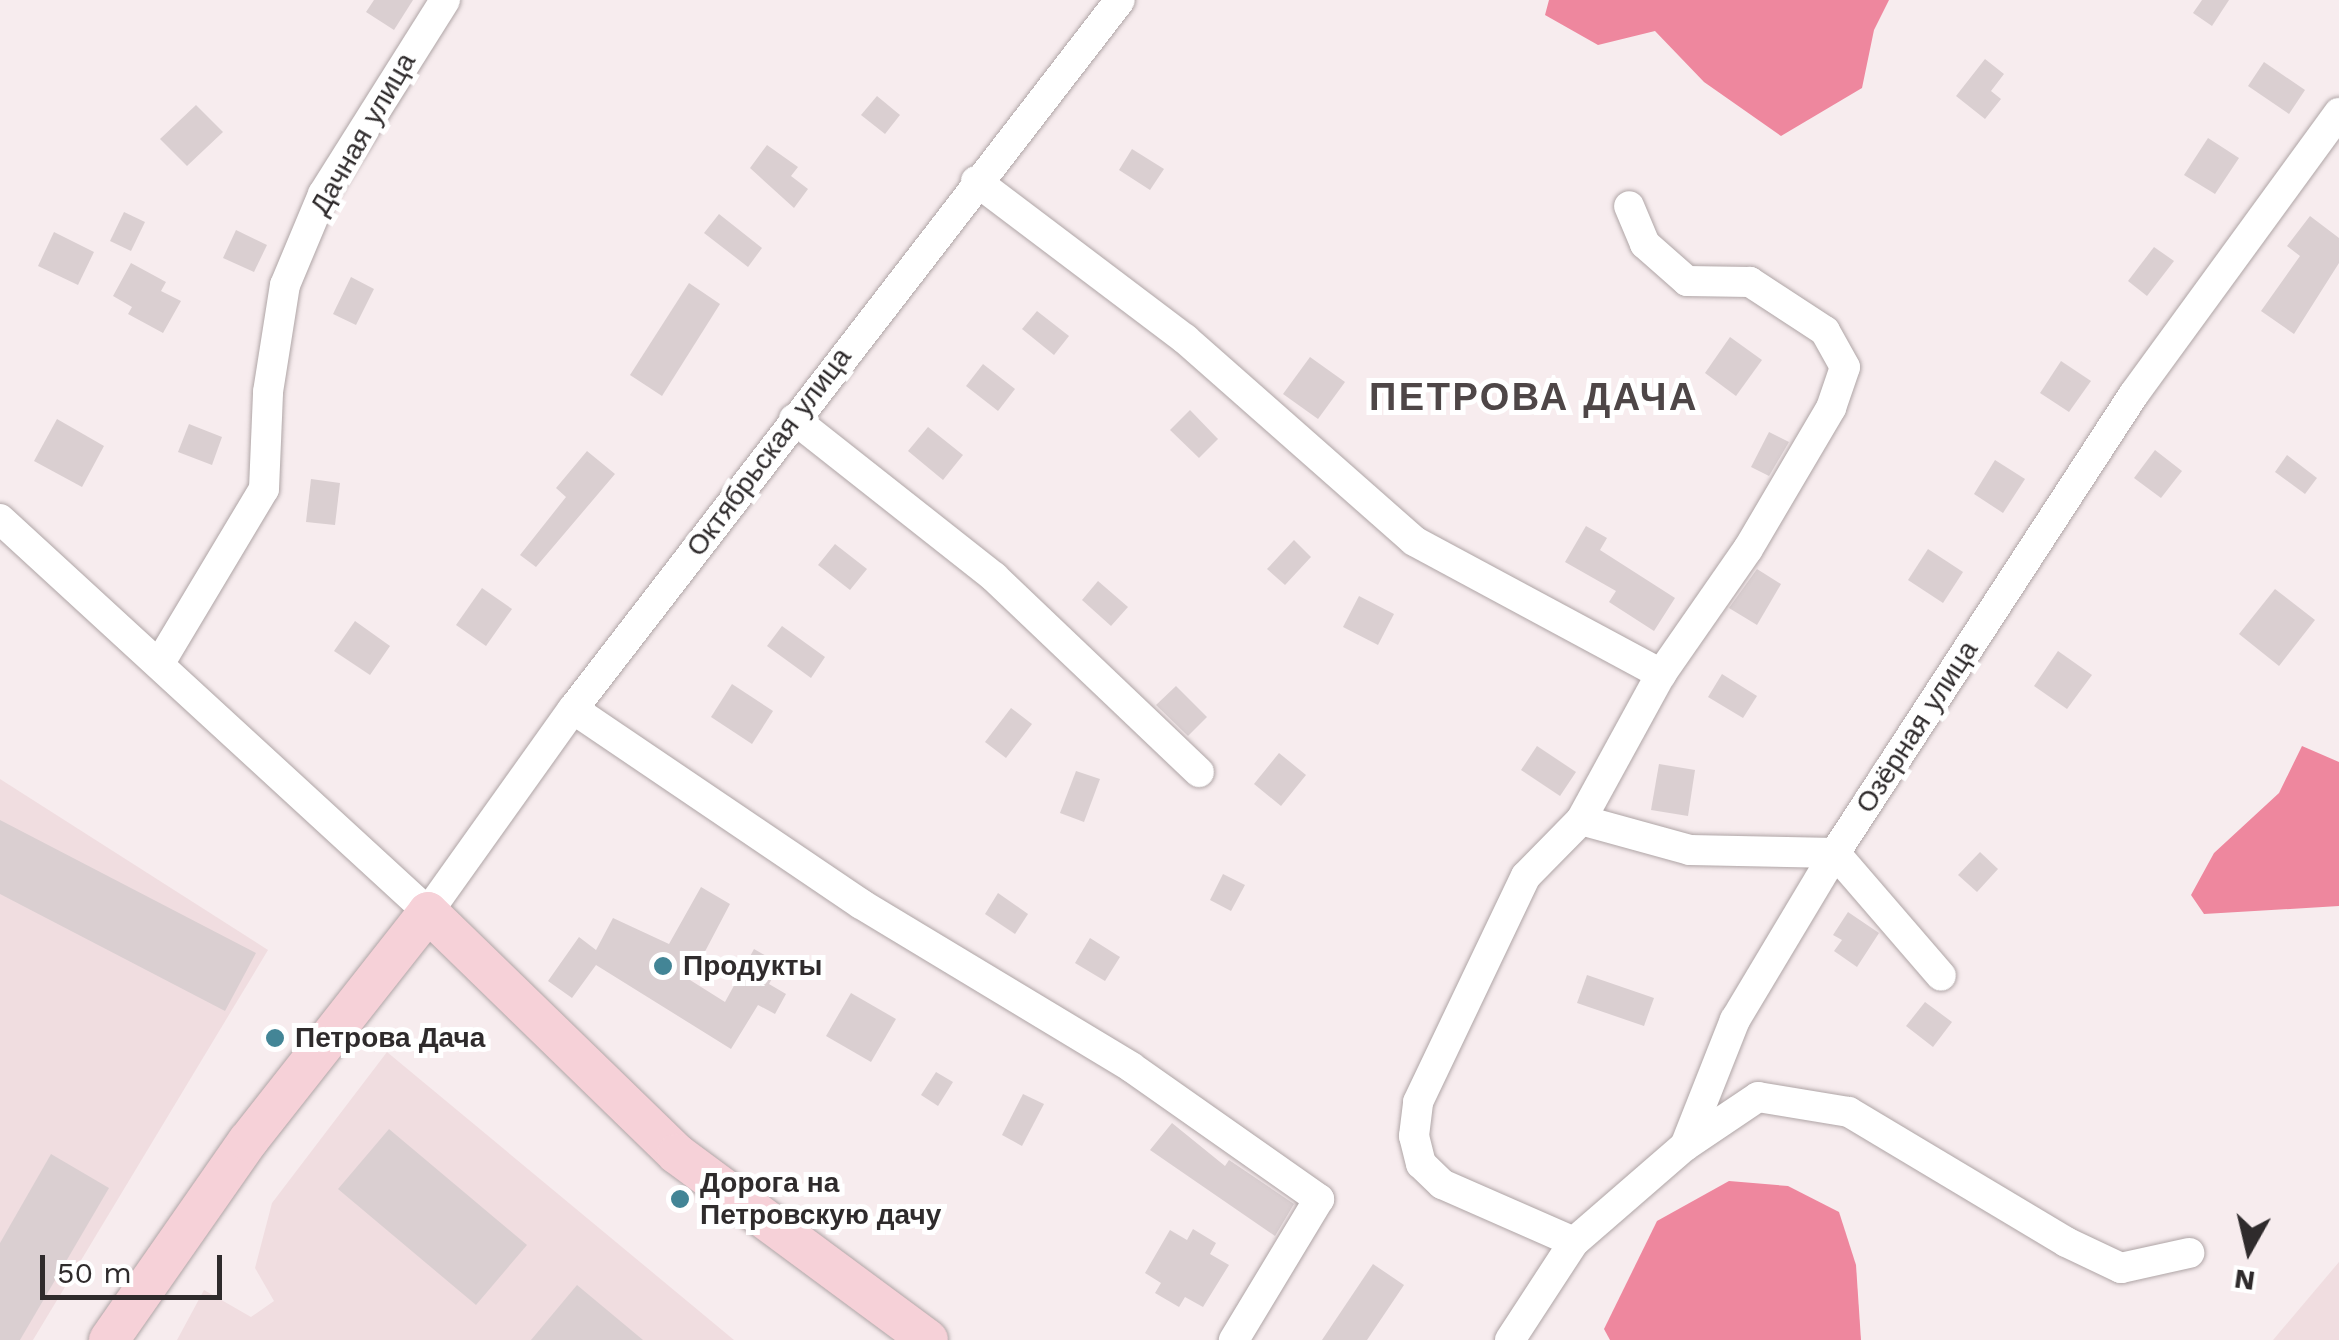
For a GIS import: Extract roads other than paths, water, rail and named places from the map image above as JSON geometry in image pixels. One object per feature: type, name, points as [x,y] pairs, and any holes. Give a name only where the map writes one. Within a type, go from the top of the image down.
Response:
[{"type":"main road","points":[[110,1340],[248,1141],[428,912],[677,1154],[928,1340]]},
{"type":"street","name":"Дачная улица","points":[[161,660],[264,489],[268,392],[285,285],[324,194],[444,0]]},
{"type":"street","name":"Октябрьская улица","points":[[428,912],[573,709],[1120,0]]},
{"type":"street","name":"Озёрная улица","points":[[1510,1340],[1574,1242],[1685,1146],[1734,1020],[1835,853],[2134,394],[2339,113]]},
{"type":"street","points":[[976,182],[1185,339],[1414,541],[1662,674]]},
{"type":"street","points":[[1574,1242],[1442,1184],[1421,1164],[1414,1136],[1418,1102],[1526,876],[1581,820],[1662,674],[1748,550],[1831,408],[1845,367],[1825,331],[1750,282],[1687,281],[1645,244],[1629,206]]},
{"type":"street","points":[[794,419],[994,578],[1199,772]]},
{"type":"street","points":[[0,519],[161,660],[428,912]]},
{"type":"street","points":[[573,709],[846,894],[1131,1067],[1319,1199],[1234,1340]]},
{"type":"street","points":[[1581,820],[1690,850],[1835,853],[1941,976]]},
{"type":"street","points":[[1685,1146],[1758,1097],[1849,1112],[2066,1242],[2122,1268],[2189,1254]]},
{"type":"place","name":"Продукты","points":[[663,966]]},
{"type":"place","name":"Петрова Дача","points":[[275,1038]]},
{"type":"place","name":"Дорога на Петровскую дачу","points":[[680,1199]]},
{"type":"district","name":"ПЕТРОВА ДАЧА","points":[[1534,398]]}]
